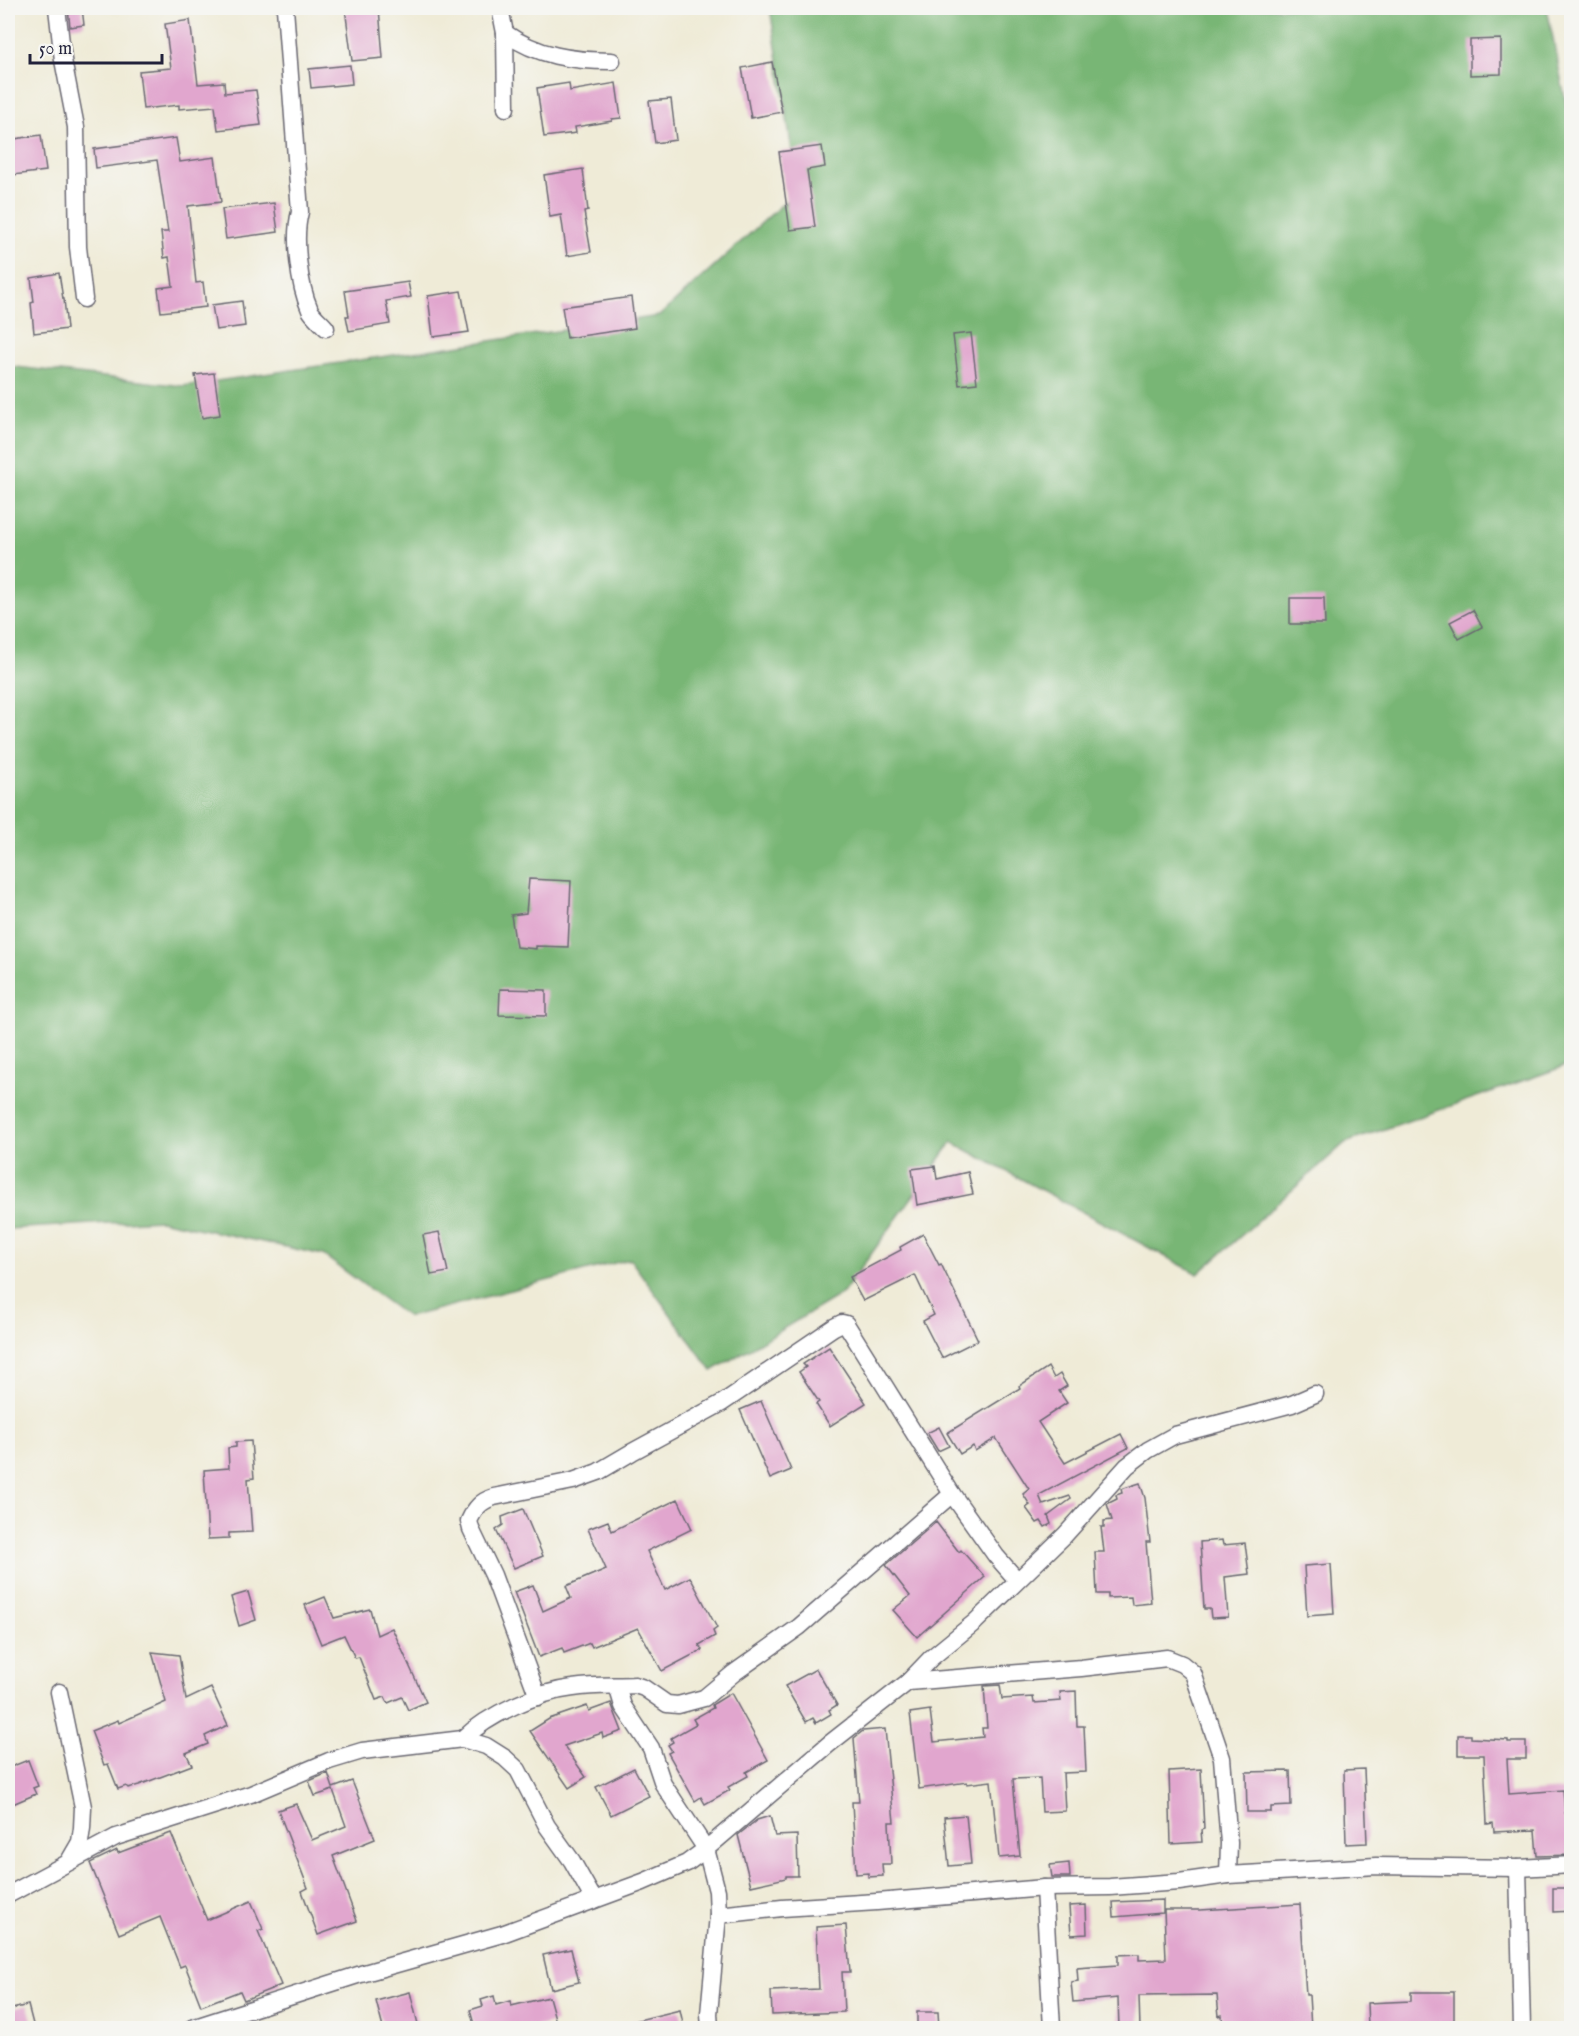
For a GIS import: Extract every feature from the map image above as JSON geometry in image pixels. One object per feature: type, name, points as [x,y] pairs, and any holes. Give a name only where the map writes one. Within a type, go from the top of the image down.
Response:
[{"type":"street","points":[[57,8],[63,60],[76,127],[78,247],[84,299]]},
{"type":"street","points":[[285,8],[300,212],[297,230],[298,267],[311,312],[326,328]]},
{"type":"street","points":[[500,8],[505,33],[506,108]]},
{"type":"street","points":[[505,33],[526,47],[554,57],[582,61],[612,61]]},
{"type":"street","points":[[538,1696],[493,1575],[471,1529],[470,1521],[479,1504],[485,1499],[573,1481],[598,1472],[722,1403],[842,1323],[846,1324],[952,1494],[996,1556],[1017,1580]]},
{"type":"street","points":[[192,2028],[361,1974],[502,1934],[687,1863],[829,1744],[908,1682],[932,1658],[975,1622],[1065,1535],[1127,1466],[1148,1450],[1175,1436],[1292,1404],[1315,1394]]},
{"type":"street","points":[[463,1739],[485,1722],[538,1696],[572,1688],[635,1685],[644,1688],[667,1704],[678,1705],[704,1698],[729,1677],[799,1627],[952,1494]]},
{"type":"street","points":[[908,1682],[1081,1668],[1167,1658],[1182,1664],[1194,1673],[1222,1758],[1229,1843],[1228,1875]]},
{"type":"street","points":[[617,1686],[623,1706],[651,1749],[663,1784],[706,1849],[717,1891],[718,1915],[709,2014],[710,2028]]},
{"type":"street","points":[[59,1692],[83,1807],[80,1842],[69,1861]]},
{"type":"street","points":[[8,1895],[116,1837],[251,1794],[329,1761],[362,1751],[463,1739],[486,1746],[518,1770],[547,1826],[572,1861],[594,1900]]},
{"type":"street","points":[[718,1915],[1044,1888],[1121,1887],[1228,1875],[1376,1866],[1518,1868],[1572,1865]]},
{"type":"street","points":[[1518,1868],[1522,2028]]},
{"type":"street","points":[[1044,1888],[1052,2028]]},
{"type":"green space","points":[[770,8],[1547,8],[1572,134],[1571,1064],[1345,1143],[1198,1274],[952,1142],[843,1293],[712,1371],[630,1259],[408,1317],[323,1255],[160,1220],[8,1229],[8,366],[183,386],[659,316],[798,190]]},
{"type":"building","points":[[68,8],[82,8],[84,25],[70,27]]},
{"type":"building","points":[[345,8],[379,8],[383,58],[352,61]]},
{"type":"building","points":[[190,20],[198,84],[224,82],[225,93],[256,90],[261,125],[218,130],[215,106],[179,109],[179,105],[143,109],[139,71],[171,68],[165,24]]},
{"type":"building","points":[[1501,39],[1501,74],[1470,75],[1470,40]]},
{"type":"building","points":[[772,62],[782,112],[751,118],[742,68]]},
{"type":"building","points":[[350,65],[352,84],[311,88],[309,69]]},
{"type":"building","points":[[569,83],[570,91],[616,83],[621,118],[575,127],[576,133],[544,137],[537,88]]},
{"type":"building","points":[[671,99],[676,140],[655,143],[649,101]]},
{"type":"building","points":[[41,135],[46,171],[13,175],[8,140]]},
{"type":"building","points":[[176,138],[180,162],[215,157],[221,202],[188,206],[196,283],[203,282],[206,307],[161,312],[158,288],[173,286],[169,257],[164,258],[161,232],[168,232],[157,160],[96,168],[94,149]]},
{"type":"building","points":[[822,146],[825,167],[807,170],[815,227],[790,230],[779,152]]},
{"type":"building","points":[[583,169],[588,211],[584,212],[591,252],[567,256],[561,215],[550,217],[544,175]]},
{"type":"building","points":[[274,203],[278,232],[226,239],[222,209]]},
{"type":"building","points":[[59,273],[67,329],[34,333],[31,278]]},
{"type":"building","points":[[408,282],[411,297],[386,301],[390,324],[349,331],[345,291]]},
{"type":"building","points":[[461,291],[469,332],[433,337],[428,296]]},
{"type":"building","points":[[631,297],[635,328],[567,338],[562,307]]},
{"type":"building","points":[[242,301],[245,326],[216,330],[212,305]]},
{"type":"building","points":[[971,333],[977,383],[959,385],[953,335]]},
{"type":"building","points":[[214,373],[220,415],[202,418],[195,375]]},
{"type":"building","points":[[1290,598],[1324,598],[1325,624],[1290,624]]},
{"type":"building","points":[[1473,610],[1482,627],[1459,639],[1450,622]]},
{"type":"building","points":[[529,879],[571,881],[568,947],[536,946],[536,949],[516,947],[511,915],[526,913]]},
{"type":"building","points":[[500,989],[546,990],[546,1016],[499,1015]]},
{"type":"building","points":[[935,1166],[937,1179],[968,1172],[973,1194],[917,1205],[912,1169]]},
{"type":"building","points":[[439,1232],[448,1272],[431,1275],[423,1235]]},
{"type":"building","points":[[923,1234],[939,1265],[941,1264],[978,1340],[942,1358],[923,1321],[934,1315],[915,1275],[863,1301],[850,1277],[901,1250],[900,1247]]},
{"type":"building","points":[[829,1347],[866,1403],[830,1426],[816,1404],[819,1402],[799,1372],[806,1367],[803,1364]]},
{"type":"building","points":[[1048,1367],[1054,1378],[1060,1374],[1067,1386],[1059,1391],[1067,1403],[1038,1422],[1065,1463],[1121,1434],[1128,1448],[1039,1495],[1043,1505],[1070,1496],[1071,1499],[1048,1516],[1051,1524],[1045,1527],[1041,1521],[1037,1523],[1026,1508],[1030,1505],[1023,1494],[1029,1489],[996,1438],[975,1451],[973,1446],[960,1454],[947,1433],[1020,1388],[1019,1386]]},
{"type":"building","points":[[761,1401],[791,1470],[770,1479],[740,1410]]},
{"type":"building","points":[[939,1427],[949,1446],[938,1451],[927,1433]]},
{"type":"building","points":[[251,1441],[254,1478],[248,1479],[252,1532],[229,1533],[229,1538],[208,1539],[204,1470],[229,1468],[228,1448],[236,1447],[236,1442]]},
{"type":"building","points":[[1140,1483],[1145,1498],[1150,1542],[1146,1542],[1151,1603],[1132,1605],[1131,1597],[1108,1598],[1108,1594],[1097,1594],[1095,1552],[1104,1552],[1101,1527],[1104,1527],[1104,1521],[1112,1520],[1107,1504],[1117,1499],[1116,1495],[1122,1493],[1121,1489]]},
{"type":"building","points":[[678,1499],[692,1529],[647,1551],[665,1590],[690,1577],[717,1628],[713,1631],[715,1636],[699,1645],[702,1650],[662,1671],[638,1628],[592,1647],[590,1643],[564,1653],[562,1648],[539,1657],[514,1592],[533,1585],[543,1611],[571,1598],[566,1586],[606,1569],[588,1529],[608,1521],[612,1531]]},
{"type":"building","points":[[523,1509],[543,1556],[514,1568],[496,1530],[503,1525],[502,1517]]},
{"type":"building","points":[[936,1522],[959,1552],[961,1550],[985,1577],[917,1637],[893,1610],[910,1596],[886,1565]]},
{"type":"building","points":[[1222,1540],[1223,1545],[1245,1543],[1249,1574],[1225,1577],[1228,1617],[1211,1618],[1210,1609],[1204,1609],[1200,1542]]},
{"type":"building","points":[[1331,1564],[1334,1614],[1307,1616],[1304,1566]]},
{"type":"building","points":[[248,1592],[256,1620],[239,1626],[231,1597]]},
{"type":"building","points":[[325,1597],[334,1618],[370,1609],[377,1635],[392,1628],[426,1702],[408,1710],[402,1697],[388,1703],[385,1697],[376,1700],[359,1657],[355,1658],[344,1635],[321,1644],[305,1605]]},
{"type":"building","points":[[152,1652],[179,1655],[186,1700],[211,1688],[228,1725],[205,1736],[208,1744],[186,1753],[192,1765],[139,1785],[118,1789],[108,1764],[104,1765],[91,1731],[118,1720],[119,1723],[166,1702]]},
{"type":"building","points":[[816,1669],[837,1705],[829,1710],[831,1714],[816,1723],[813,1718],[806,1722],[785,1686]]},
{"type":"building","points":[[1000,1685],[1002,1699],[1033,1697],[1034,1703],[1061,1701],[1060,1692],[1076,1691],[1077,1726],[1084,1726],[1086,1772],[1063,1773],[1065,1811],[1042,1812],[1040,1778],[1013,1779],[1020,1856],[999,1858],[991,1781],[919,1789],[910,1713],[930,1710],[934,1742],[983,1737],[982,1728],[987,1728],[984,1686]]},
{"type":"building","points":[[731,1693],[768,1760],[746,1772],[748,1776],[728,1787],[730,1790],[705,1804],[701,1797],[695,1801],[668,1753],[672,1751],[668,1745],[673,1742],[671,1738],[696,1724],[693,1719],[713,1708],[712,1705]]},
{"type":"building","points":[[611,1703],[622,1731],[603,1738],[602,1733],[564,1746],[586,1777],[569,1788],[530,1731],[549,1719],[587,1706],[589,1711]]},
{"type":"building","points":[[885,1729],[894,1822],[889,1822],[891,1864],[882,1864],[883,1876],[868,1877],[868,1873],[856,1874],[852,1802],[859,1802],[854,1738],[863,1731]]},
{"type":"building","points":[[1458,1735],[1508,1740],[1508,1742],[1526,1742],[1526,1759],[1507,1759],[1509,1794],[1563,1790],[1565,1813],[1572,1812],[1572,1855],[1537,1856],[1535,1830],[1494,1832],[1493,1823],[1487,1824],[1484,1755],[1458,1755]]},
{"type":"building","points":[[28,1760],[38,1786],[33,1788],[36,1794],[8,1806],[8,1768]]},
{"type":"building","points":[[634,1768],[649,1796],[611,1815],[596,1787]]},
{"type":"building","points":[[1201,1769],[1204,1829],[1201,1830],[1202,1842],[1171,1844],[1169,1771]]},
{"type":"building","points":[[1364,1769],[1367,1843],[1346,1844],[1344,1770]]},
{"type":"building","points":[[1290,1771],[1291,1806],[1271,1807],[1271,1812],[1247,1812],[1246,1772]]},
{"type":"building","points":[[328,1773],[333,1788],[352,1781],[375,1839],[333,1856],[357,1921],[318,1935],[302,1891],[308,1888],[278,1810],[296,1804],[312,1840],[346,1826],[333,1790],[315,1796],[309,1781]]},
{"type":"building","points":[[966,1815],[971,1864],[949,1866],[944,1817]]},
{"type":"building","points":[[770,1816],[775,1836],[797,1835],[798,1876],[786,1876],[786,1878],[751,1886],[738,1835],[757,1820]]},
{"type":"building","points":[[171,1833],[207,1920],[251,1901],[263,1929],[258,1931],[281,1985],[244,2000],[240,1991],[201,2006],[185,1965],[180,1967],[160,1917],[119,1934],[90,1863],[117,1850],[118,1853]]},
{"type":"building","points":[[1069,1863],[1070,1877],[1052,1877],[1050,1865]]},
{"type":"building","points":[[1553,1888],[1572,1888],[1572,1911],[1553,1912]]},
{"type":"building","points":[[1163,1900],[1163,1913],[1114,1917],[1113,1902]]},
{"type":"building","points":[[1300,1904],[1306,1995],[1309,1995],[1311,2028],[1223,2028],[1217,1995],[1139,1996],[1140,2028],[1119,2028],[1118,1998],[1073,2002],[1071,1982],[1078,1981],[1077,1968],[1118,1965],[1118,1955],[1139,1954],[1139,1960],[1166,1959],[1164,1910]]},
{"type":"building","points":[[1086,1905],[1087,1934],[1071,1935],[1069,1906]]},
{"type":"building","points":[[846,1925],[850,1972],[842,1972],[844,2012],[772,2015],[771,1991],[819,1989],[816,1927]]},
{"type":"building","points":[[571,1949],[579,1982],[551,1989],[543,1955]]},
{"type":"building","points":[[410,1992],[419,2028],[383,2028],[376,2001]]},
{"type":"building","points":[[1411,1992],[1454,1992],[1454,2024],[1368,2028],[1367,2003],[1411,2001]]},
{"type":"building","points":[[494,1996],[496,2005],[510,2001],[511,2006],[549,1997],[556,2022],[531,2028],[475,2028],[470,2010],[483,2006],[481,2000]]},
{"type":"building","points":[[28,2005],[34,2028],[8,2028],[8,2010]]},
{"type":"building","points":[[680,2010],[684,2028],[626,2028],[626,2023]]},
{"type":"building","points":[[917,2012],[938,2012],[939,2028],[917,2028]]}]
